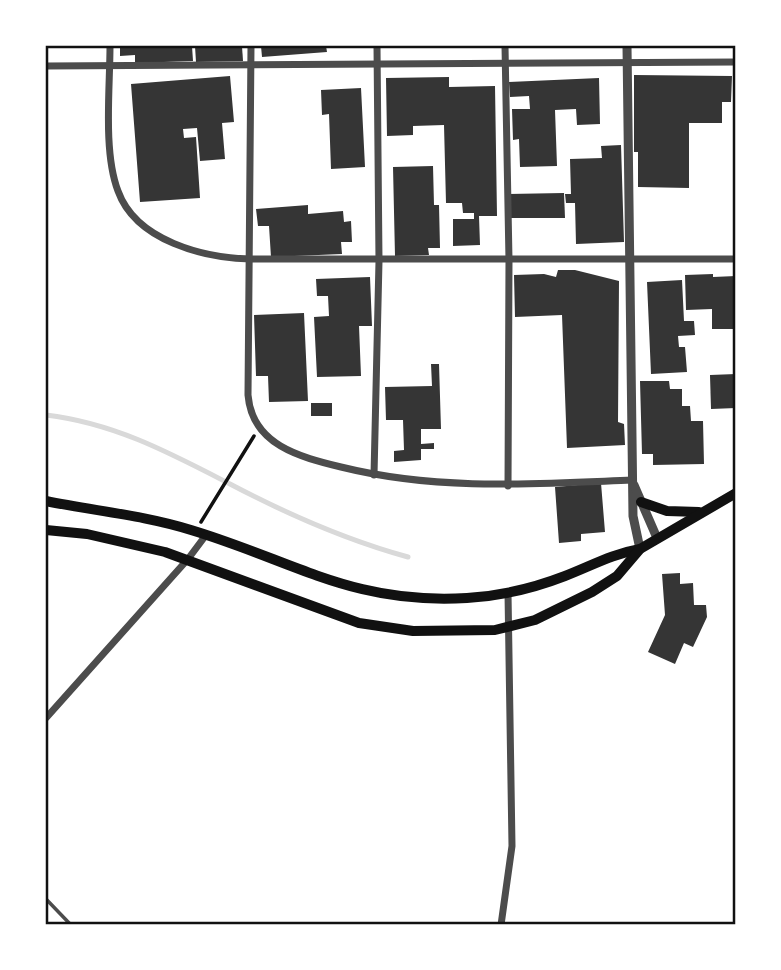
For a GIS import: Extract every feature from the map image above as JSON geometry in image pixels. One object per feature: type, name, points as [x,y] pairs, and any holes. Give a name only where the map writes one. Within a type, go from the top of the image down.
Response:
[{"type":"main road","points":[[46,530],[87,534],[188,559],[359,623],[414,631],[508,629],[551,613],[592,592],[617,576],[640,549],[699,512],[736,493]]},
{"type":"main road","points":[[46,501],[130,514],[201,533],[323,580],[369,593],[434,598],[508,593],[547,583],[616,553],[640,549]]},
{"type":"main road","points":[[641,502],[667,511],[699,512]]},
{"type":"street","points":[[110,46],[112,161],[118,193],[126,206],[149,229],[183,247],[210,255],[251,260],[736,260]]},
{"type":"street","points":[[251,46],[249,404],[259,428],[280,447],[293,453],[374,475],[421,483],[508,486],[632,480]]},
{"type":"street","points":[[374,475],[379,261],[377,46]]},
{"type":"street","points":[[505,46],[509,260],[508,486]]},
{"type":"street","points":[[628,46],[632,480],[633,516],[640,549]]},
{"type":"street","points":[[46,66],[736,62]]},
{"type":"street","points":[[632,480],[657,538]]},
{"type":"street","points":[[46,718],[188,559],[201,533]]},
{"type":"street","points":[[500,925],[512,846],[508,593]]},
{"type":"lane","points":[[46,899],[71,925]]},
{"type":"path","points":[[201,533],[259,428]]},
{"type":"building","points":[[120,46],[192,46],[193,61],[135,63],[135,55],[120,56]]},
{"type":"building","points":[[195,46],[242,46],[243,61],[196,62]]},
{"type":"building","points":[[261,46],[326,46],[327,52],[262,57]]},
{"type":"building","points":[[634,75],[732,76],[731,102],[722,102],[722,123],[689,123],[689,188],[638,187],[638,152],[634,152]]},
{"type":"building","points":[[230,76],[234,122],[222,123],[225,159],[200,161],[197,128],[183,129],[184,138],[196,137],[200,198],[140,202],[131,84]]},
{"type":"building","points":[[449,77],[449,87],[495,86],[497,216],[479,216],[480,245],[453,246],[453,219],[474,219],[474,213],[463,213],[462,203],[446,203],[444,125],[413,126],[413,135],[387,136],[386,78]]},
{"type":"building","points":[[599,78],[600,124],[577,125],[576,109],[555,110],[557,166],[520,167],[519,139],[513,140],[512,109],[530,109],[529,96],[510,97],[509,82]]},
{"type":"building","points":[[361,88],[365,167],[331,169],[329,114],[322,115],[321,90]]},
{"type":"building","points":[[621,145],[624,242],[576,244],[575,203],[566,203],[565,194],[571,194],[570,159],[602,158],[601,146]]},
{"type":"building","points":[[433,166],[434,205],[439,205],[440,248],[428,248],[429,255],[395,256],[393,167]]},
{"type":"building","points":[[564,193],[565,218],[509,218],[508,194]]},
{"type":"building","points":[[308,205],[308,214],[343,211],[344,222],[351,221],[352,242],[341,242],[342,254],[271,257],[269,226],[258,226],[256,209]]},
{"type":"building","points":[[558,270],[575,270],[619,281],[618,422],[624,424],[625,445],[567,448],[562,315],[515,317],[514,275],[544,274],[556,277]]},
{"type":"building","points":[[713,274],[713,277],[736,276],[736,329],[712,329],[712,309],[686,310],[685,275]]},
{"type":"building","points":[[370,277],[372,326],[359,326],[361,376],[317,377],[314,317],[329,316],[328,296],[317,296],[316,279]]},
{"type":"building","points":[[682,280],[684,321],[694,321],[695,335],[678,336],[679,347],[685,347],[687,372],[651,374],[647,282]]},
{"type":"building","points":[[304,313],[308,401],[269,402],[268,376],[256,376],[254,315]]},
{"type":"building","points":[[431,364],[439,364],[441,429],[421,429],[421,444],[434,443],[434,449],[421,449],[421,460],[394,462],[394,451],[404,450],[403,420],[386,420],[385,387],[432,386]]},
{"type":"building","points":[[736,374],[736,408],[711,409],[710,375]]},
{"type":"building","points":[[640,381],[669,381],[670,389],[682,389],[682,406],[690,406],[691,421],[703,421],[704,464],[653,465],[653,454],[642,454]]},
{"type":"building","points":[[311,403],[332,403],[332,416],[311,416]]},
{"type":"building","points":[[601,483],[605,532],[581,534],[581,541],[559,543],[555,487]]},
{"type":"building","points":[[680,573],[680,584],[693,583],[694,605],[706,605],[707,617],[693,647],[684,643],[675,664],[648,652],[665,615],[662,574]]},
{"type":"waterway","points":[[46,415],[95,425],[141,441],[295,516],[362,543],[408,557]]}]
